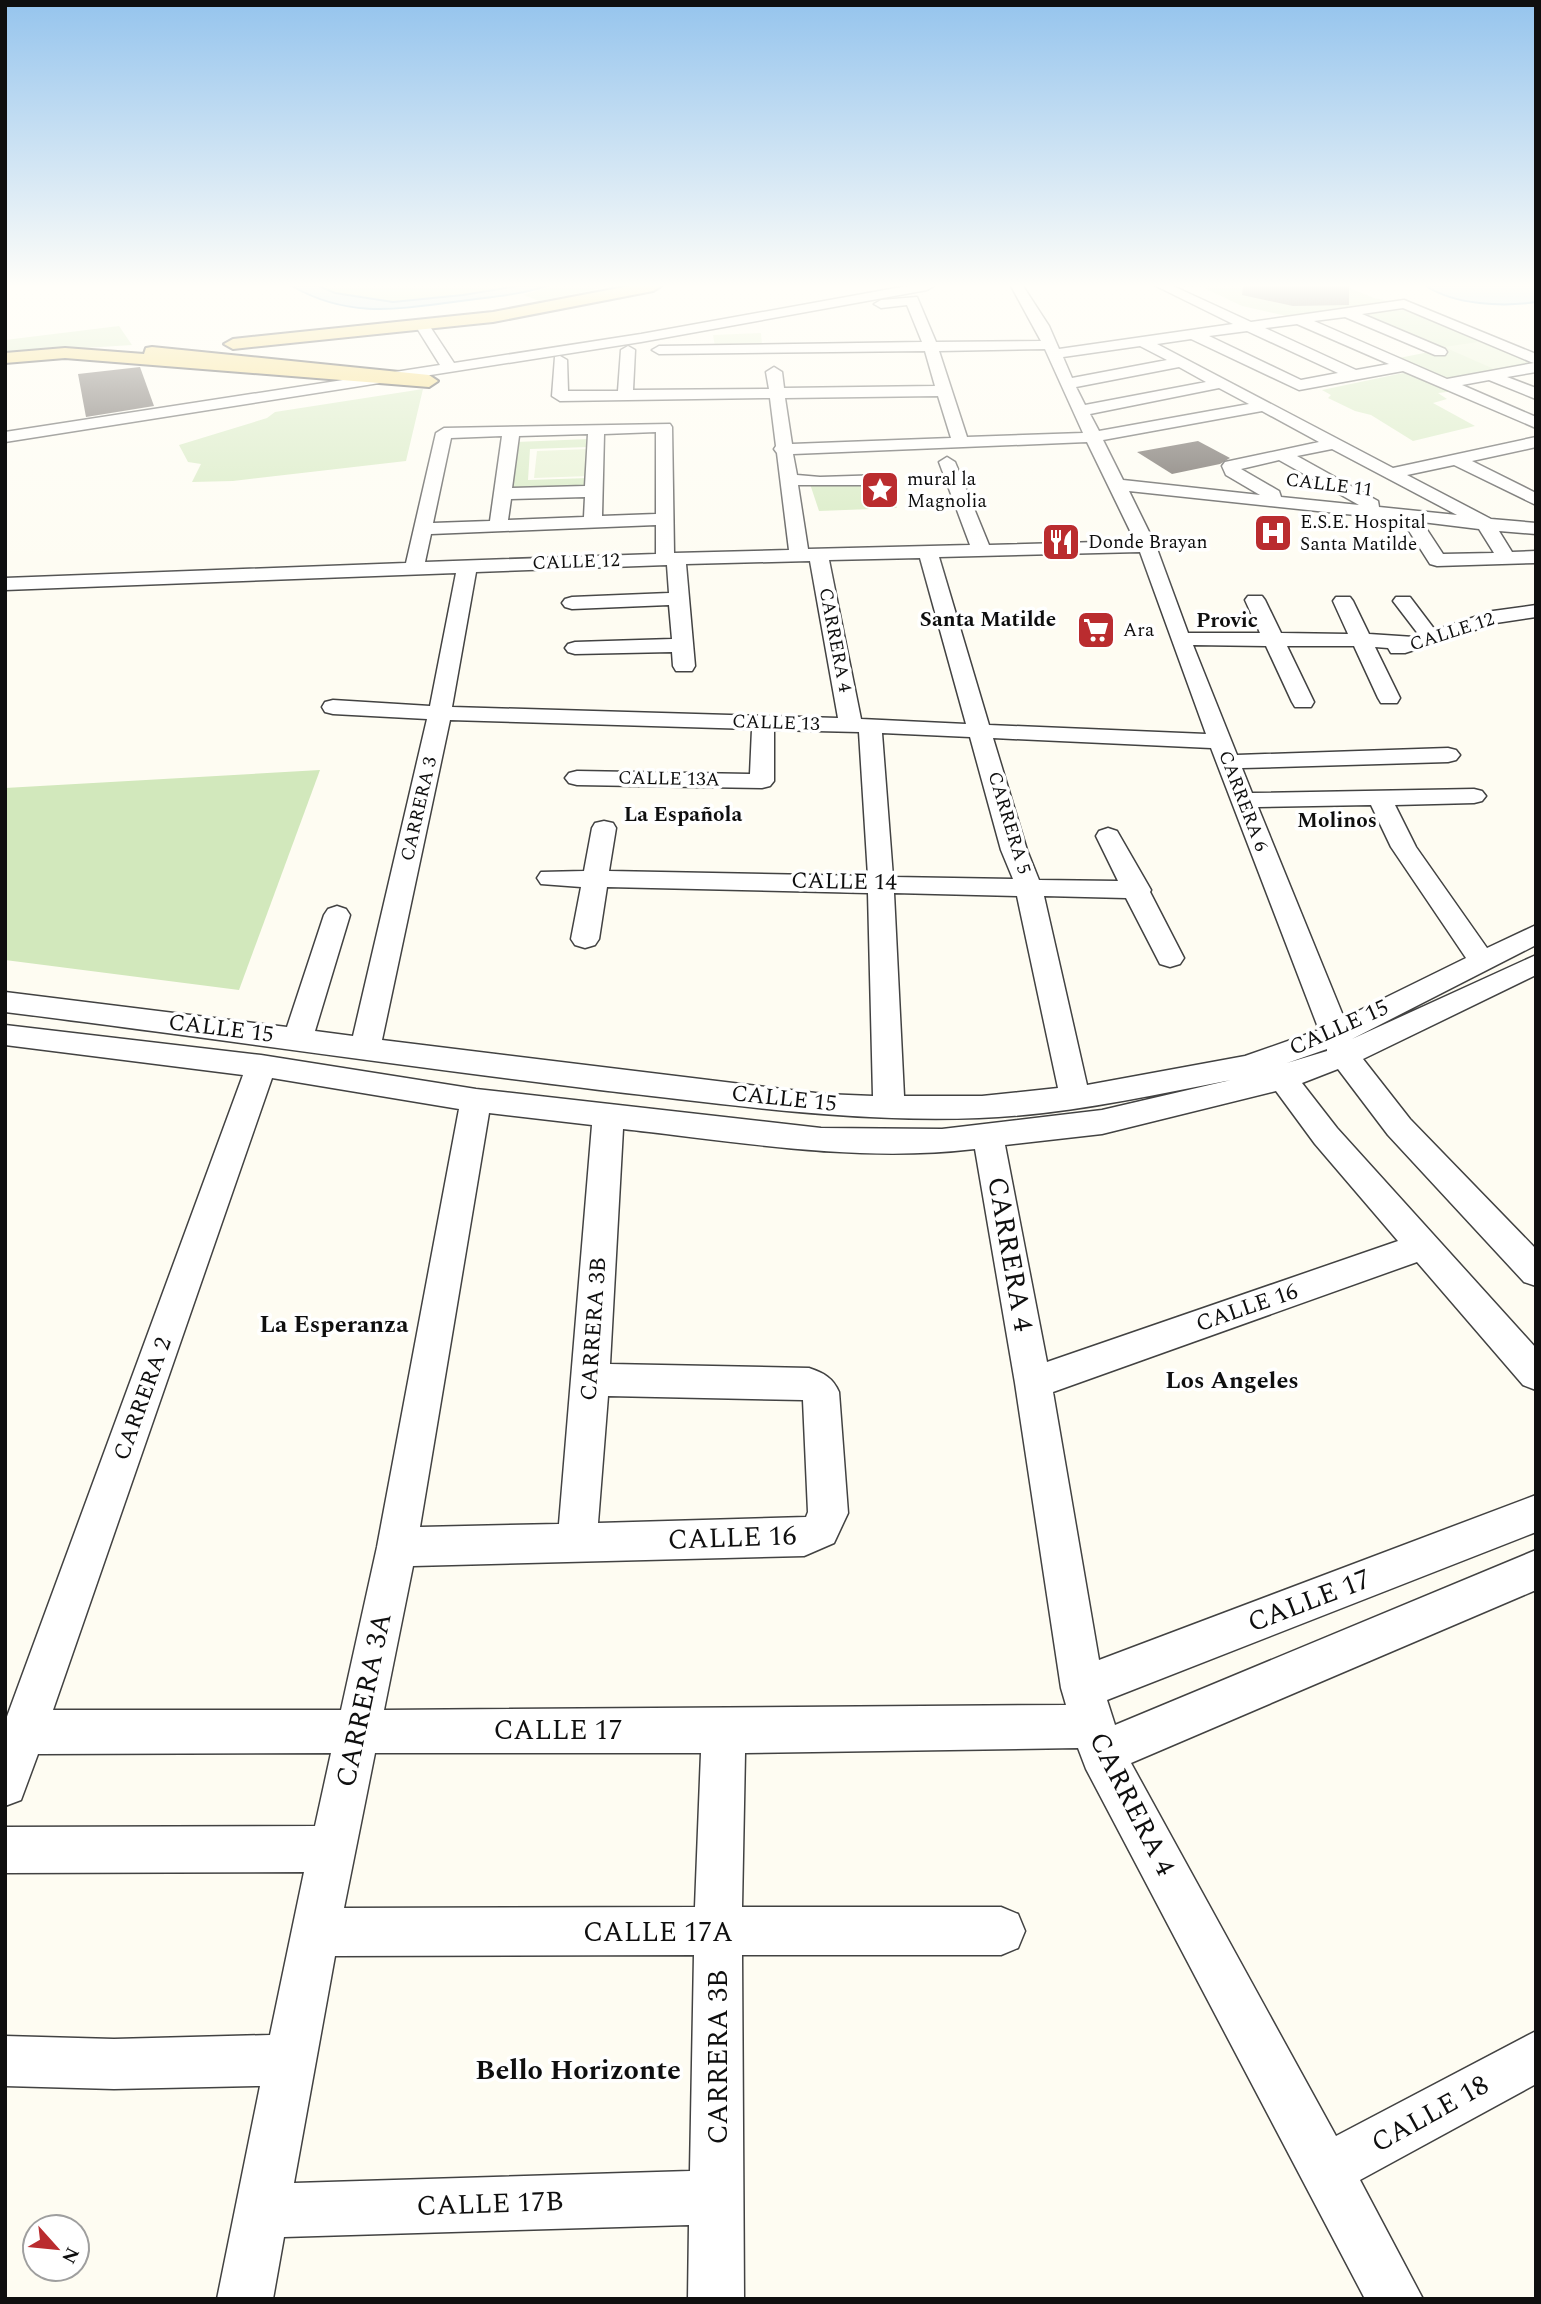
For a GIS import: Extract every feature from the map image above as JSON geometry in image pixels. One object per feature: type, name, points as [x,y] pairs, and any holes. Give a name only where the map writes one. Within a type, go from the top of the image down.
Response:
[{"type":"street","points":[[5,437],[285,394]]},
{"type":"street","points":[[560,394],[560,397],[625,397],[803,394]]},
{"type":"street","name":"CARRERA 4","points":[[776,394],[788,480],[861,725],[881,884],[889,1108]]},
{"type":"street","points":[[944,394],[960,441]]},
{"type":"street","name":"CARRERA 6","points":[[1072,394],[1147,546],[1242,800],[1340,1046],[1399,1126],[1536,1272]]},
{"type":"street","points":[[1081,411],[1169,394]]},
{"type":"street","points":[[1242,394],[1485,523],[1507,559]]},
{"type":"street","points":[[1466,394],[1536,423]]},
{"type":"street","points":[[1098,443],[1265,406]]},
{"type":"street","points":[[782,449],[960,441],[1098,443],[1287,418]]},
{"type":"street","points":[[414,568],[444,433],[664,427],[664,519],[678,598],[684,666]]},
{"type":"street","points":[[593,522],[596,429]]},
{"type":"street","points":[[498,526],[511,431]]},
{"type":"street","points":[[1392,473],[1536,442]]},
{"type":"street","points":[[1282,501],[1230,468],[1231,466],[1335,443]]},
{"type":"street","points":[[1516,447],[1536,457]]},
{"type":"street","points":[[1282,455],[1386,513]]},
{"type":"street","points":[[1454,458],[1536,500]]},
{"type":"street","points":[[925,463],[970,461]]},
{"type":"street","points":[[947,462],[981,549]]},
{"type":"street","points":[[788,480],[884,480]]},
{"type":"street","name":"CALLE 11","points":[[1116,485],[1536,529]]},
{"type":"street","points":[[502,494],[594,491]]},
{"type":"street","points":[[1408,515],[1437,560],[1536,557]]},
{"type":"street","points":[[421,529],[664,519]]},
{"type":"street","name":"CALLE 12","points":[[5,583],[670,559],[1147,546]]},
{"type":"street","name":"CARRERA 5","points":[[928,552],[1014,850],[1028,886],[1075,1098]]},
{"type":"street","name":"CARRERA 3","points":[[365,1050],[440,713],[467,566]]},
{"type":"street","points":[[572,603],[678,598]]},
{"type":"street","points":[[1255,600],[1303,702]]},
{"type":"street","points":[[1343,601],[1389,698]]},
{"type":"street","points":[[1180,639],[1274,641],[1366,649],[1424,641],[1403,601]]},
{"type":"street","name":"CALLE 12","points":[[1424,641],[1493,617],[1536,611]]},
{"type":"street","points":[[575,648],[682,645]]},
{"type":"street","name":"CALLE 13","points":[[332,707],[981,731],[1224,752],[1448,755]]},
{"type":"street","name":"CALLE 13A","points":[[577,778],[762,781],[763,722]]},
{"type":"street","points":[[1242,800],[1474,796]]},
{"type":"street","points":[[1379,797],[1404,846],[1481,960]]},
{"type":"street","points":[[585,939],[604,828]]},
{"type":"street","points":[[1108,836],[1138,890],[1170,958]]},
{"type":"street","name":"CALLE 14","points":[[550,878],[1138,890]]},
{"type":"street","points":[[298,1040],[337,915]]},
{"type":"street","name":"CALLE 15","points":[[1340,1046],[1481,960],[1536,934]]},
{"type":"street","name":"CALLE 15","points":[[5,1035],[261,1066],[476,1100],[821,1140],[942,1141],[1102,1122],[1275,1069],[1340,1046],[1536,964]]},
{"type":"street","name":"CALLE 15","points":[[5,1002],[365,1050],[824,1104],[889,1108],[982,1107],[1075,1098],[1248,1066],[1275,1069]]},
{"type":"street","points":[[73,1045],[91,1013]]},
{"type":"street","name":"CARRERA 2","points":[[5,1784],[261,1066]]},
{"type":"street","points":[[1275,1069],[1326,1136],[1536,1374]]},
{"type":"street","name":"CARRERA 3A","points":[[245,2299],[315,1932],[397,1546],[476,1100]]},
{"type":"street","name":"CARRERA 3B","points":[[577,1543],[591,1380],[608,1115]]},
{"type":"street","name":"CARRERA 4","points":[[988,1136],[1092,1722],[1325,2171],[1395,2299]]},
{"type":"street","name":"CALLE 16","points":[[1033,1383],[1422,1246]]},
{"type":"street","name":"CALLE 16","points":[[397,1546],[804,1537],[820,1530],[828,1513],[824,1409],[821,1392],[809,1384],[591,1380]]},
{"type":"street","name":"CALLE 17","points":[[1092,1722],[1536,1513]]},
{"type":"street","name":"CALLE 17","points":[[25,1732],[359,1729],[724,1731],[1092,1722],[1536,1570]]},
{"type":"street","name":"CARRERA 3B","points":[[716,2299],[718,1932],[724,1731]]},
{"type":"street","points":[[5,1850],[333,1849]]},
{"type":"street","name":"CALLE 17A","points":[[315,1932],[1001,1931]]},
{"type":"street","name":"CALLE 18","points":[[1325,2171],[1536,2056]]},
{"type":"street","points":[[5,2061],[114,2064],[292,2060]]},
{"type":"street","name":"CALLE 17B","points":[[263,2211],[718,2197]]},
{"type":"green space","points":[[394,394],[422,394],[406,461],[233,481],[192,482],[201,464],[188,462],[179,445],[267,418],[275,412]]},
{"type":"green space","points":[[1328,394],[1439,394],[1447,399],[1433,403],[1475,426],[1413,441],[1371,415],[1355,411],[1328,398],[1331,395]]},
{"type":"green space","points":[[589,439],[588,447],[530,449],[528,480],[589,478],[589,488],[511,490],[516,442]]},
{"type":"green space","points":[[589,449],[590,476],[534,478],[537,451]]},
{"type":"green space","points":[[888,482],[897,508],[819,511],[810,484]]},
{"type":"green space","points":[[320,770],[239,990],[5,960],[5,788]]},
{"type":"building","points":[[82,394],[150,394],[154,406],[86,417]]},
{"type":"building","points":[[1198,441],[1230,458],[1220,464],[1172,474],[1137,452]]},
{"type":"place","name":"mural la Magnolia","points":[[880,490]]},
{"type":"place","name":"E.S.E. Hospital Santa Matilde","points":[[1273,533]]},
{"type":"place","name":"Donde Brayan","points":[[1061,542]]},
{"type":"place","name":"Ara","points":[[1096,630]]},
{"type":"district","name":"Santa Matilde","points":[[988,620]]},
{"type":"district","name":"Provic","points":[[1227,621]]},
{"type":"district","name":"La Española","points":[[683,815]]},
{"type":"district","name":"Molinos","points":[[1337,821]]},
{"type":"district","name":"La Esperanza","points":[[334,1325]]},
{"type":"district","name":"Los Angeles","points":[[1232,1381]]},
{"type":"district","name":"Bello Horizonte","points":[[578,2070]]}]
